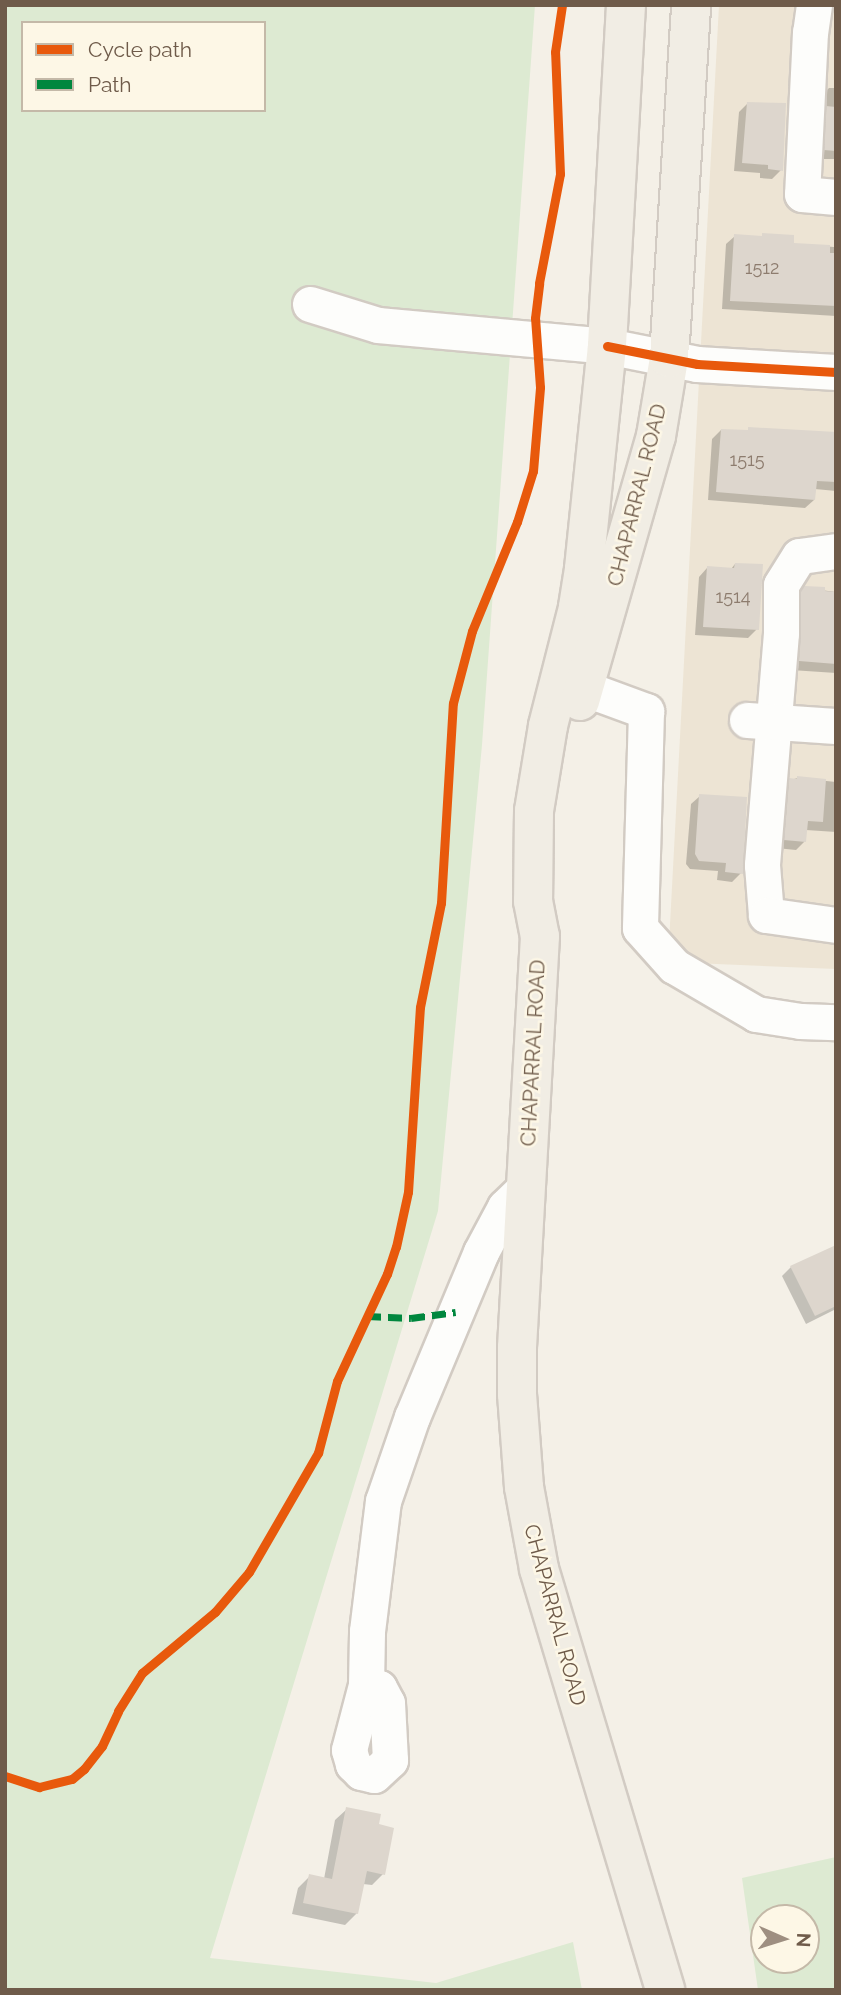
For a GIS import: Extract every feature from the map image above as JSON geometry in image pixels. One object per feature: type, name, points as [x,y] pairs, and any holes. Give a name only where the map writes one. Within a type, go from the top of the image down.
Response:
[{"type":"main road","name":"CHAPARRAL ROAD","points":[[571,683],[607,346],[626,5]]},
{"type":"main road","name":"CHAPARRAL ROAD","points":[[665,1990],[550,1610],[524,1487],[517,1348],[540,936],[533,901],[534,811],[548,726],[571,683],[656,436],[669,358],[691,5]]},
{"type":"street","points":[[811,25],[802,194],[836,197]]},
{"type":"street","points":[[310,304],[377,325],[607,346],[696,364],[836,372]]},
{"type":"street","points":[[836,551],[799,556],[781,585],[780,633],[759,721],[762,864],[766,915],[836,925]]},
{"type":"street","points":[[571,683],[646,712],[640,928],[674,966],[756,1014],[800,1021],[836,1022]]},
{"type":"street","points":[[759,721],[836,726]]},
{"type":"street","points":[[366,1685],[367,1631],[383,1501],[412,1417],[481,1252],[505,1208],[525,1188]]},
{"type":"shaded area","points":[[719,5],[836,5],[836,969],[668,962]]},
{"type":"green space","points":[[5,5],[535,5],[482,745],[438,1211],[210,1958],[436,1983],[573,1942],[582,1990],[5,1990]]},
{"type":"green space","points":[[836,1857],[836,1990],[758,1990],[756,1974],[820,1974],[820,1904],[750,1904],[750,1934],[742,1878]]},
{"type":"building","points":[[747,102],[786,103],[783,171],[768,169],[768,165],[742,163]]},
{"type":"building","points":[[826,106],[836,107],[836,151],[824,150]]},
{"type":"building","points":[[762,233],[794,235],[794,243],[830,245],[830,253],[836,253],[836,306],[730,301],[734,234],[762,236]]},
{"type":"building","points":[[748,427],[836,432],[836,482],[817,481],[815,500],[716,492],[721,429],[748,430]]},
{"type":"building","points":[[735,563],[763,564],[759,630],[703,627],[707,566],[734,568]]},
{"type":"building","points":[[804,586],[825,587],[825,591],[836,592],[836,664],[799,661],[801,591]]},
{"type":"building","points":[[797,776],[826,779],[823,822],[808,821],[806,842],[784,840],[789,778],[797,779]]},
{"type":"building","points":[[699,794],[747,797],[743,874],[725,872],[726,863],[699,861],[695,854]]},
{"type":"building","points":[[836,1245],[836,1306],[815,1316],[790,1266]]},
{"type":"building","points":[[346,1807],[381,1814],[379,1824],[394,1828],[385,1875],[367,1871],[358,1914],[303,1903],[309,1874],[332,1879]]},
{"type":"marked path","points":[[367,1316],[411,1318],[456,1312]]},
{"type":"cycle path","points":[[5,1776],[39,1787],[72,1779],[84,1769],[102,1746],[118,1711],[142,1673],[215,1612],[249,1572],[318,1453],[337,1381],[387,1274],[396,1247],[408,1192],[420,1007],[441,903],[453,703],[472,631],[517,522],[533,471],[540,387],[535,318],[560,174],[555,52],[562,5]]},
{"type":"cycle path","points":[[607,346],[697,364],[836,372]]}]
